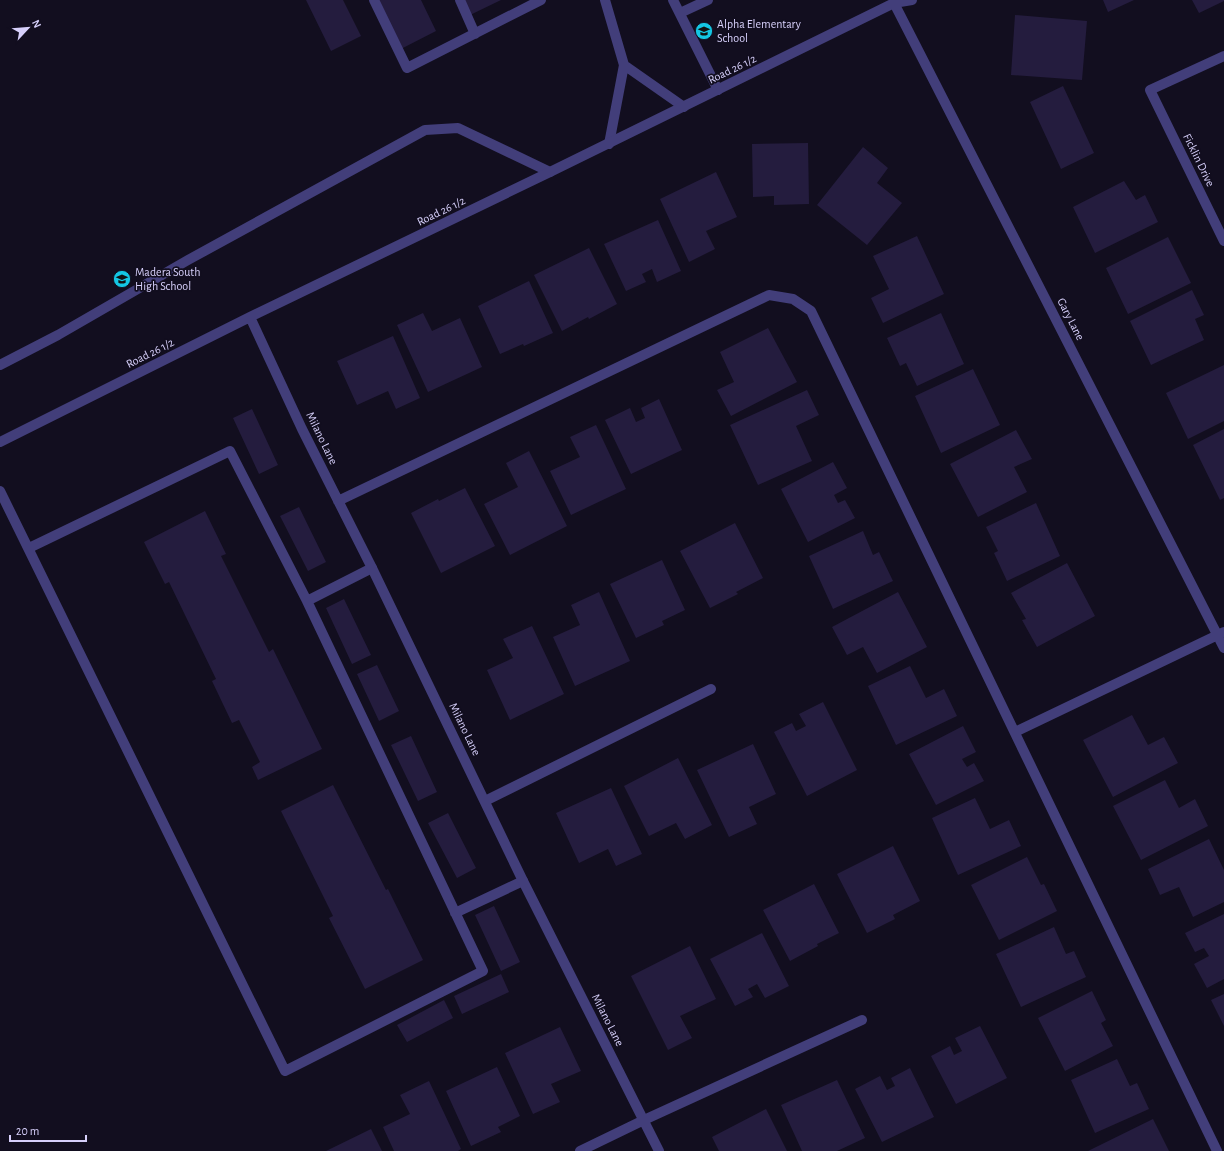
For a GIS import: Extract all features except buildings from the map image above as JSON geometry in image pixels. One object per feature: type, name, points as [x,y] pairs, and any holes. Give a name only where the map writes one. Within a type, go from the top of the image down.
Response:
[{"type":"street","points":[[374,0],[407,68],[541,0]]},
{"type":"street","points":[[460,0],[475,34]]},
{"type":"street","points":[[605,0],[624,65],[609,144]]},
{"type":"street","points":[[673,0],[718,90]]},
{"type":"street","points":[[680,13],[708,0]]},
{"type":"street","name":"Road 26 1/2","points":[[0,442],[250,317],[609,144],[895,2],[912,0]]},
{"type":"street","name":"Gary Lane","points":[[895,2],[1221,634],[1224,648]]},
{"type":"street","name":"Ficklin Drive","points":[[1224,56],[1150,90],[1224,241]]},
{"type":"street","points":[[624,65],[684,107]]},
{"type":"street","points":[[0,365],[58,335],[188,260],[425,130],[458,128],[550,172]]},
{"type":"street","points":[[338,501],[769,295],[793,299],[811,311],[1217,1151]]},
{"type":"street","name":"Milano Lane","points":[[250,317],[302,429],[372,568],[523,881],[660,1151]]},
{"type":"street","points":[[0,491],[285,1071],[483,971],[307,600],[230,451],[29,548]]},
{"type":"street","points":[[307,600],[372,568]]},
{"type":"street","points":[[1015,732],[1221,634]]},
{"type":"street","points":[[485,801],[711,689]]},
{"type":"street","points":[[455,913],[523,881]]},
{"type":"street","points":[[580,1151],[862,1020]]},
{"type":"place","name":"Alpha Elementary School","points":[[704,31]]},
{"type":"place","name":"Madera South High School","points":[[122,279]]}]
